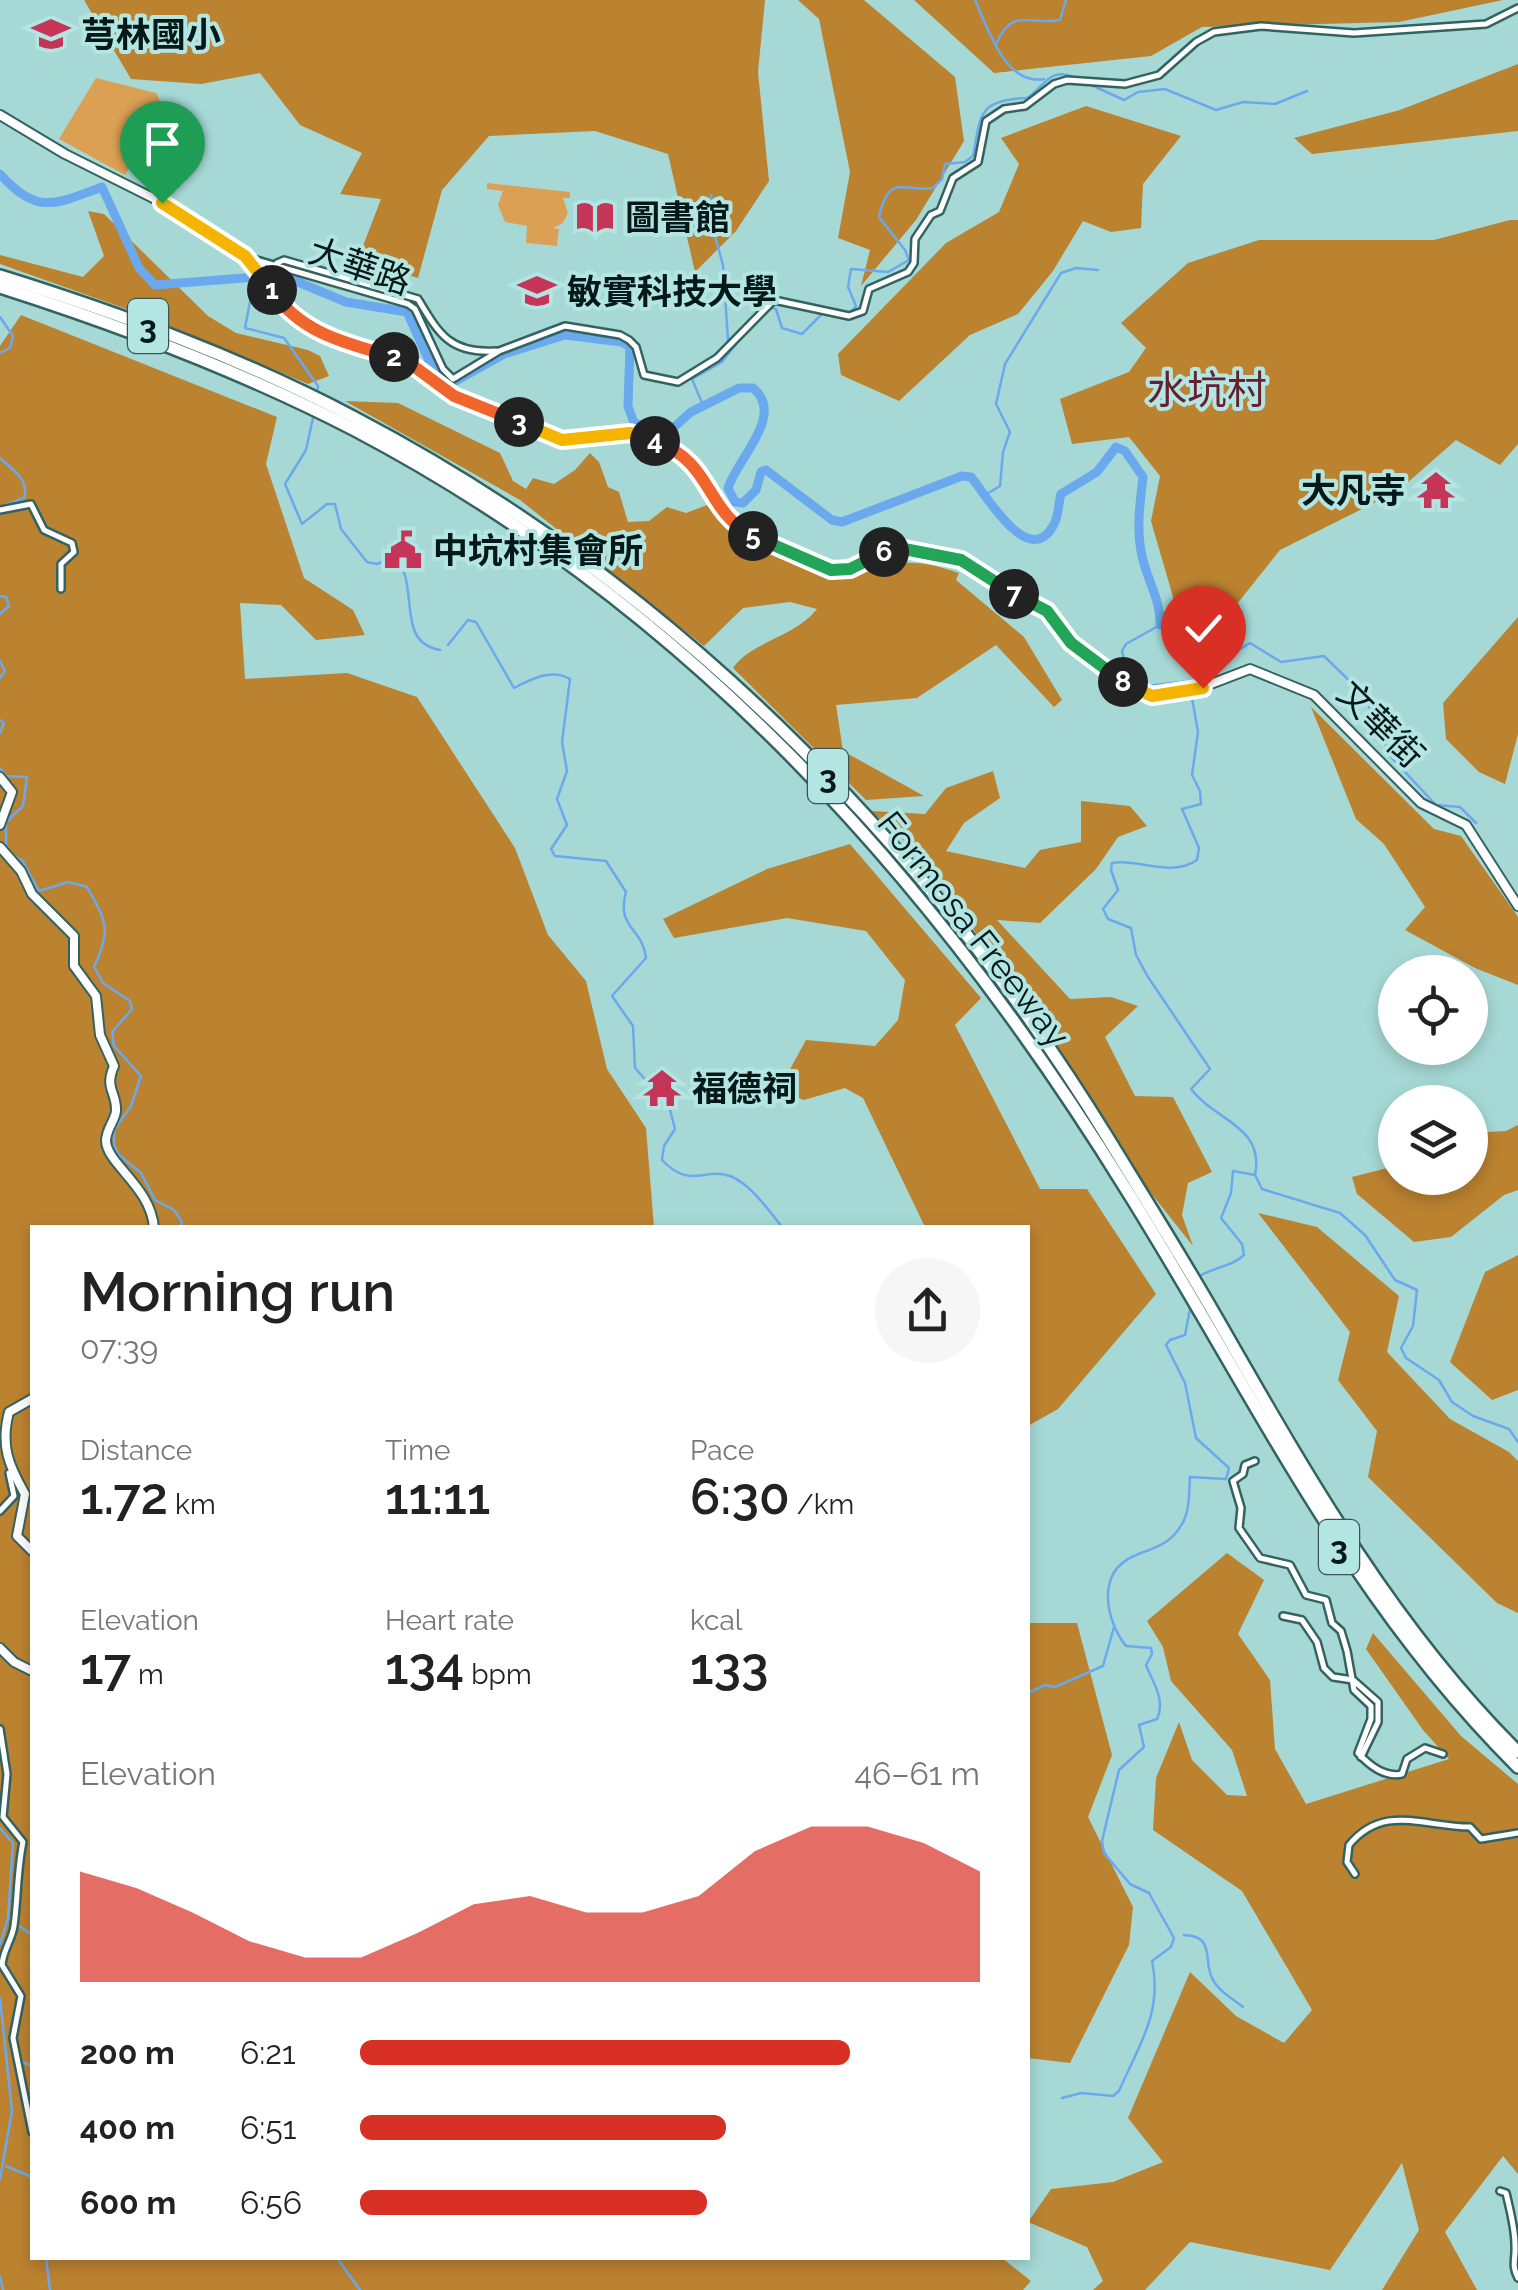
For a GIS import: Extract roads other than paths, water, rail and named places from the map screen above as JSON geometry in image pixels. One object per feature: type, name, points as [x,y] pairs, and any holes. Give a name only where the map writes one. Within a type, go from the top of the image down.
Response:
[{"type":"highway","name":"Formosa Freeway","points":[[0,276],[110,310],[291,392],[440,466],[596,572],[670,628],[788,735],[868,818],[940,902],[1101,1126],[1332,1515],[1440,1667],[1518,1752]]},
{"type":"highway","name":"Formosa Freeway","points":[[0,287],[106,321],[291,392]]},
{"type":"highway","name":"Formosa Freeway","points":[[357,425],[590,582],[707,676],[820,783],[933,910],[1058,1084],[1158,1239],[1300,1486],[1367,1589],[1432,1675],[1518,1766]]},
{"type":"street","name":"大華路","points":[[245,256],[408,304],[415,309],[449,377],[458,377],[498,351],[565,326],[620,335],[636,347],[644,375],[678,382],[717,358],[774,300],[831,313],[856,315],[862,311],[869,289],[908,272],[914,262],[915,239],[932,215],[940,211],[953,178],[978,162],[986,122],[992,114],[1035,100],[1054,84],[1089,79],[1125,84],[1159,75],[1203,37],[1224,30],[1261,26],[1354,33],[1486,24],[1518,8]]},
{"type":"street","name":"文華街","points":[[0,116],[65,154],[133,186],[245,256],[297,319],[320,332],[408,362],[454,396],[550,437],[587,440],[630,433],[674,448],[698,469],[733,525],[803,560],[827,570],[844,570],[899,548],[961,560],[1047,611],[1074,646],[1131,688],[1152,696],[1191,689],[1255,669],[1314,695],[1421,802],[1466,825],[1518,906]]},
{"type":"street","name":"大華路","points":[[276,264],[284,260],[418,299],[440,335],[450,342],[480,352],[498,351]]},
{"type":"street","points":[[0,510],[31,504],[44,530],[72,544],[74,552],[61,564],[61,589]]},
{"type":"street","points":[[0,777],[12,792],[0,825]]},
{"type":"street","points":[[0,847],[3,861],[20,871],[32,894],[74,936],[74,966],[96,996],[100,1035],[114,1066],[108,1084],[116,1110],[106,1144],[110,1157],[135,1180],[148,1204],[153,1225]]},
{"type":"street","points":[[0,1511],[14,1496],[5,1423],[10,1412],[30,1400]]},
{"type":"street","points":[[1255,1460],[1245,1465],[1243,1474],[1232,1481],[1240,1508],[1239,1528],[1260,1558],[1290,1565],[1306,1595],[1326,1600],[1332,1623],[1344,1640],[1353,1680]]},
{"type":"street","points":[[10,1472],[25,1494],[16,1536],[30,1550]]},
{"type":"street","points":[[1283,1616],[1302,1620],[1317,1642],[1328,1673],[1353,1680],[1375,1697],[1378,1722],[1361,1757],[1381,1772],[1394,1776],[1402,1774],[1407,1758],[1425,1748],[1442,1754]]},
{"type":"street","points":[[0,1648],[30,1670]]},
{"type":"street","points":[[0,1729],[7,1774],[3,1818],[23,1842],[14,1882],[13,1933],[2,1965],[20,1996],[13,2038],[30,2122]]},
{"type":"street","points":[[1355,1874],[1347,1862],[1349,1844],[1370,1825],[1383,1820],[1470,1827],[1481,1838],[1518,1833]]},
{"type":"street","points":[[1500,2191],[1506,2193],[1510,2209],[1516,2248],[1512,2267],[1518,2278]]},
{"type":"waterway","points":[[975,0],[1008,64],[1030,79],[1044,79]]},
{"type":"waterway","points":[[996,44],[1002,32],[1015,21],[1060,20],[1066,0]]},
{"type":"waterway","points":[[836,311],[851,312],[856,306],[848,287],[851,269],[888,272],[909,260],[879,217],[888,194],[900,187],[933,188],[942,179],[945,164],[965,162],[973,156],[980,120],[990,106],[1027,98],[1057,75],[1071,76]]},
{"type":"waterway","points":[[1089,84],[1124,100],[1138,92],[1165,89],[1216,110],[1243,102],[1275,104],[1307,91]]},
{"type":"waterway","points":[[0,174],[25,196],[48,203],[102,187],[139,268],[155,285],[281,275],[346,302],[407,312],[429,361],[452,383],[504,354],[565,335],[622,342],[630,347],[628,406],[634,423],[664,431],[672,429],[691,412],[739,388],[753,388],[762,399],[762,424],[728,488],[735,502],[743,503],[756,490],[761,472],[766,470],[832,520],[842,522],[962,476],[971,477],[1008,524],[1032,539],[1043,537],[1053,526],[1061,494],[1097,472],[1116,447],[1125,451],[1143,477],[1140,546],[1160,625]]},
{"type":"waterway","points":[[711,195],[714,233],[723,265],[728,340]]},
{"type":"waterway","points":[[985,495],[1000,486],[1003,452],[1010,432],[996,404],[1005,364],[1061,273],[1076,268],[1098,270]]},
{"type":"waterway","points":[[255,275],[245,328],[284,338],[318,386],[317,395]]},
{"type":"waterway","points":[[768,307],[776,309],[782,328],[802,334],[823,313]]},
{"type":"waterway","points":[[0,317],[13,336],[10,348],[0,353]]},
{"type":"waterway","points":[[703,405],[692,379],[722,362],[743,335]]},
{"type":"waterway","points":[[314,413],[306,450],[285,484],[302,524],[327,504],[335,504],[341,529],[367,562],[377,564],[394,557],[406,581],[417,636],[426,645],[440,650]]},
{"type":"waterway","points":[[0,458],[19,475],[25,492],[24,498],[0,507]]},
{"type":"waterway","points":[[0,596],[6,597],[9,606],[0,614]]},
{"type":"waterway","points":[[1198,1277],[1244,1255],[1242,1244],[1221,1218],[1231,1193],[1233,1171],[1255,1175],[1256,1159],[1253,1145],[1245,1135],[1191,1089],[1210,1069],[1148,977],[1136,955],[1131,928],[1108,919],[1103,909],[1118,890],[1112,863],[1177,867],[1197,860],[1199,848],[1182,809],[1201,804],[1192,775],[1198,732],[1189,681],[1146,686],[1127,673],[1122,651],[1126,644],[1160,625],[1174,630],[1192,615],[1211,626],[1224,659],[1250,643],[1281,662],[1324,656],[1364,695],[1391,757],[1436,805],[1460,807],[1476,823]]},
{"type":"waterway","points":[[448,645],[468,620],[476,622],[514,688],[549,675],[570,679],[562,742],[567,771],[557,799],[567,825],[551,849],[555,856],[606,861],[626,892],[624,913],[644,947],[646,958],[612,996],[633,1026],[635,1068],[669,1106],[675,1129],[664,1146],[662,1160],[681,1174],[721,1174],[738,1180],[781,1225]]},
{"type":"waterway","points":[[0,661],[5,671],[0,678]]},
{"type":"waterway","points":[[0,720],[4,723],[0,733]]},
{"type":"waterway","points":[[0,768],[6,776],[27,777],[23,806],[6,822],[6,848]]},
{"type":"waterway","points":[[10,854],[22,860],[39,891],[68,882],[87,887],[99,909],[105,934],[94,967],[103,983],[130,1001],[132,1009],[112,1032],[114,1046],[141,1076],[131,1106],[114,1130],[114,1145],[119,1155],[141,1173],[155,1200],[174,1210],[181,1225]]},
{"type":"waterway","points":[[1255,1175],[1262,1189],[1340,1213],[1365,1235],[1395,1280],[1417,1290],[1413,1326],[1401,1348],[1406,1358],[1439,1380],[1452,1402],[1473,1416],[1509,1429],[1518,1442]]},
{"type":"waterway","points":[[1062,2098],[1081,2093],[1113,2096],[1119,2091],[1152,2012],[1152,1961],[1171,1947],[1174,1938],[1149,1893],[1130,1884],[1104,1853],[1102,1841],[1119,1770],[1144,1747],[1139,1725],[1157,1719],[1160,1705],[1146,1665],[1151,1648],[1126,1646],[1113,1624],[1108,1598],[1113,1575],[1121,1565],[1177,1532],[1189,1501],[1190,1477],[1226,1479],[1229,1468],[1196,1438],[1185,1383],[1166,1345],[1185,1335],[1191,1304]]},
{"type":"waterway","points":[[1030,1692],[1045,1685],[1055,1687],[1103,1666],[1114,1627]]},
{"type":"waterway","points":[[0,1828],[13,1843],[8,1918],[0,1944]]},
{"type":"waterway","points":[[9,1919],[30,1934]]},
{"type":"waterway","points":[[1184,1935],[1201,1940],[1215,1983],[1243,2007]]},
{"type":"waterway","points":[[0,1998],[12,2111],[0,2179]]},
{"type":"waterway","points":[[23,2062],[30,2065]]},
{"type":"waterway","points":[[6,2166],[30,2176]]},
{"type":"waterway","points":[[46,2260],[50,2290]]},
{"type":"waterway","points":[[338,2260],[360,2290]]},
{"type":"waterway","points":[[0,2277],[3,2290]]},
{"type":"place","name":"芎林國小","points":[[51,34]]},
{"type":"place","name":"圖書館","points":[[595,217]]},
{"type":"place","name":"敏實科技大學","points":[[537,291]]},
{"type":"place","name":"大凡寺","points":[[1436,490]]},
{"type":"place","name":"中坑村集會所","points":[[403,550]]},
{"type":"place","name":"福德祠","points":[[662,1088]]},
{"type":"district","name":"水坑村","points":[[1207,389]]}]
